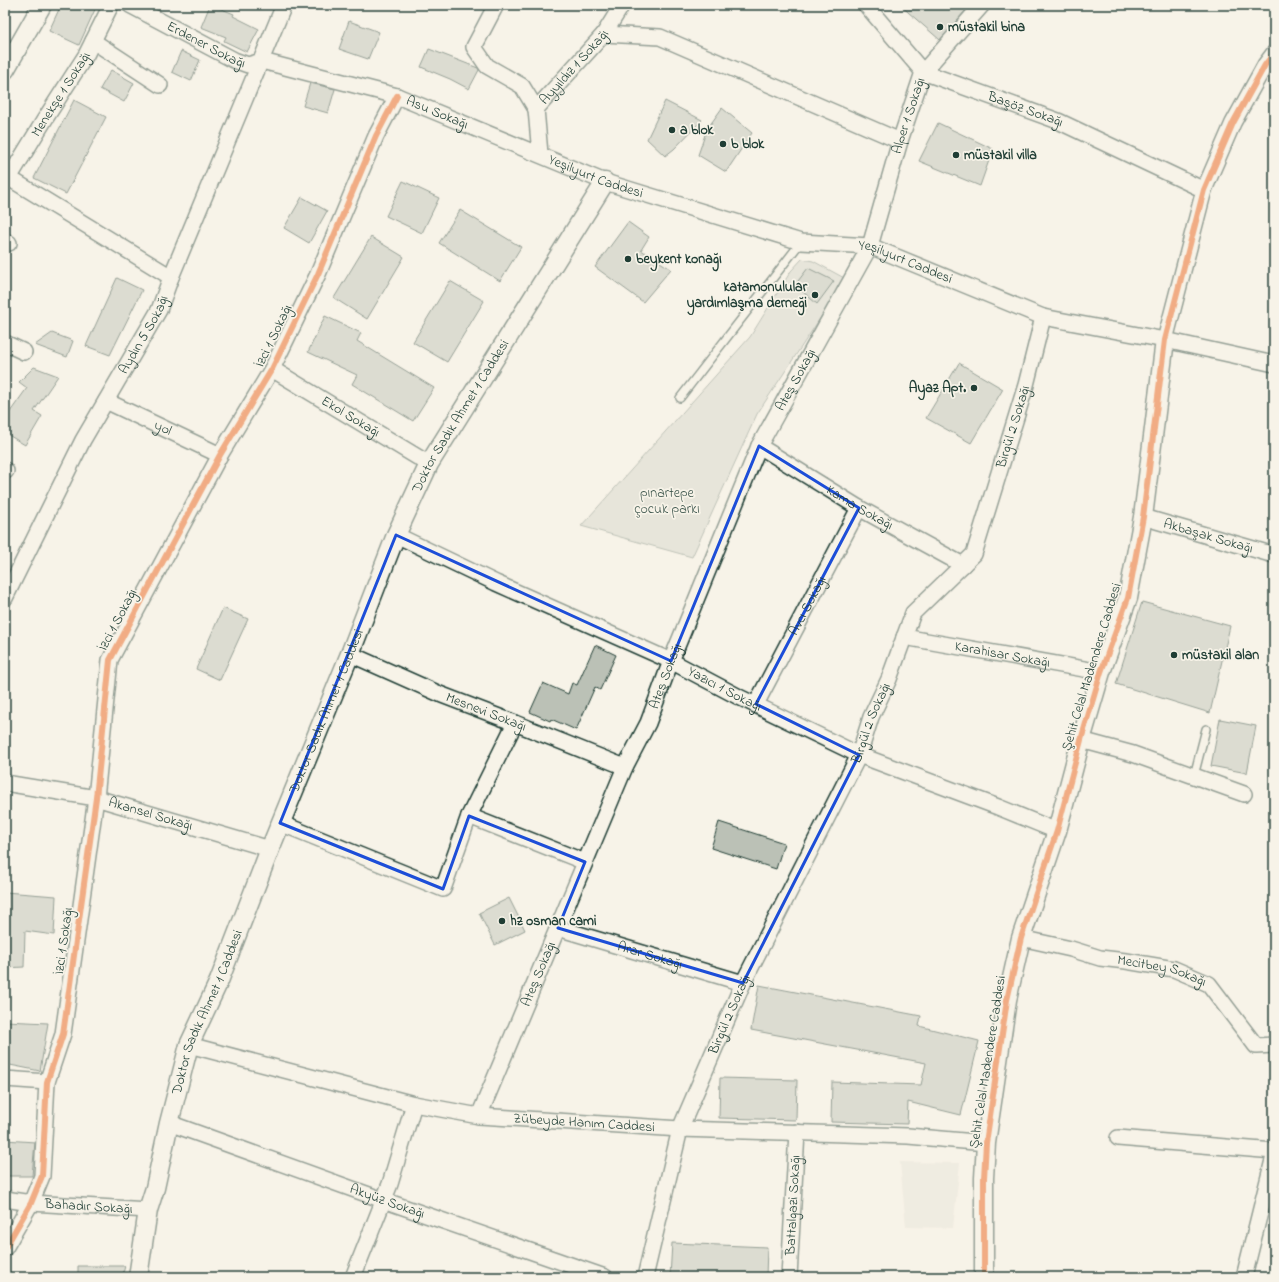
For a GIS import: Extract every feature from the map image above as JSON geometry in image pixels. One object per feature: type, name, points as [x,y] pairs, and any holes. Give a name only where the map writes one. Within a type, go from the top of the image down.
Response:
[{"type":"street","name":"Menekşe 1 Sokağı","points":[[7,177],[86,55],[111,5]]},
{"type":"street","name":"Erdener Sokağı","points":[[130,5],[234,60],[248,65],[262,61]]},
{"type":"street","name":"Aydın 5 Sokağı","points":[[5,598],[83,440],[159,310],[171,277],[284,5]]},
{"type":"street","points":[[496,5],[474,47],[487,66],[522,86],[536,109]]},
{"type":"street","name":"Ayyıldız 1 Sokağı","points":[[540,154],[536,109],[604,34],[622,5]]},
{"type":"street","name":"Başöz Sokağı","points":[[866,5],[923,72],[1058,121],[1204,190]]},
{"type":"street","name":"Alper 1 Sokağı","points":[[870,246],[900,141],[923,72],[982,5]]},
{"type":"street","points":[[5,70],[40,6]]},
{"type":"street","points":[[604,34],[660,37],[900,141]]},
{"type":"street","points":[[93,41],[160,85]]},
{"type":"street","name":"Şehit Celal Madendere Caddesi","points":[[984,1277],[984,1178],[986,1143],[1007,1000],[1021,938],[1057,831],[1080,740],[1101,672],[1128,598],[1143,517],[1165,340],[1204,190],[1233,123],[1265,65],[1274,52]]},
{"type":"street","name":"Asu Sokağı","points":[[262,61],[397,96],[540,154]]},
{"type":"street","name":"İzci 1 Sokağı","points":[[5,1248],[31,1203],[42,1176],[47,1082],[64,1034],[96,798],[110,660],[220,456],[272,369],[318,274],[376,136],[397,96]]},
{"type":"street","name":"Yeşilyurt Caddesi","points":[[540,154],[605,182],[801,242],[870,246],[1044,317],[1165,340],[1274,364]]},
{"type":"street","points":[[7,177],[171,277]]},
{"type":"street","name":"Doktor Sadık Ahmet 1 Caddesi","points":[[138,1277],[148,1210],[155,1188],[169,1123],[189,1045],[219,981],[280,823],[350,654],[396,535],[429,464],[605,182]]},
{"type":"street","name":"Ateş Sokağı","points":[[479,1116],[624,767],[648,723],[671,660],[759,446],[870,246]]},
{"type":"street","name":"Birgül 2 Sokağı","points":[[645,1277],[680,1129],[743,983],[858,754],[871,717],[889,679],[913,613],[974,554],[1026,385],[1044,317]]},
{"type":"street","points":[[5,343],[24,352]]},
{"type":"street","name":"Ekol Sokağı","points":[[272,369],[429,464]]},
{"type":"street","name":"yol","points":[[106,400],[220,456]]},
{"type":"street","name":"Kama Sokağı","points":[[759,446],[859,508],[963,565]]},
{"type":"street","name":"Avcı Sokağı","points":[[756,704],[859,508]]},
{"type":"street","name":"Akbaşak Sokağı","points":[[1143,517],[1274,555]]},
{"type":"street","name":"Yazıcı 1 Sokağı","points":[[396,535],[496,583],[671,660],[739,697],[858,754],[1057,831]]},
{"type":"street","name":"Karahisar Sokağı","points":[[904,637],[1101,672]]},
{"type":"street","name":"Mesnevi Sokağı","points":[[350,654],[442,695],[624,767]]},
{"type":"street","points":[[280,823],[444,889],[469,816],[515,723]]},
{"type":"street","points":[[1080,740],[1134,754],[1244,794]]},
{"type":"street","name":"Akansel Sokağı","points":[[5,783],[96,798],[270,850]]},
{"type":"street","points":[[469,816],[585,862]]},
{"type":"street","name":"Arar Sokağı","points":[[558,928],[743,983]]},
{"type":"street","name":"Mecitbey Sokağı","points":[[1021,938],[1071,949],[1100,958],[1167,968],[1181,972],[1209,984],[1256,1046],[1274,1046]]},
{"type":"street","name":"Zübeyde Hanım Caddesi","points":[[189,1045],[414,1104],[479,1116],[680,1129],[908,1136],[986,1143]]},
{"type":"street","points":[[5,1080],[47,1082]]},
{"type":"street","points":[[354,1277],[390,1184],[414,1104]]},
{"type":"street","name":"Akyüz Sokağı","points":[[169,1123],[383,1200],[605,1277]]},
{"type":"street","name":"Battalgazi Sokağı","points":[[789,1277],[797,1132]]},
{"type":"street","points":[[1118,1138],[1274,1151]]},
{"type":"street","points":[[1244,1277],[1274,1156]]},
{"type":"street","name":"Bahadır Sokağı","points":[[5,1199],[31,1203],[148,1210]]},
{"type":"lane","points":[[680,398],[801,242]]},
{"type":"lane","points":[[1194,776],[1206,729]]},
{"type":"highlighted area","points":[[759,446],[859,508],[756,704],[859,755],[743,983],[558,928],[585,862],[469,816],[443,889],[280,823],[396,535],[671,661]]},
{"type":"shaded area","points":[[900,1162],[960,1163],[953,1228],[906,1227]]},
{"type":"green space","name":"pınartepe çocuk parkı","points":[[802,259],[813,261],[846,279],[757,414],[692,557],[581,526],[750,337],[791,271]]},
{"type":"building","points":[[61,5],[97,5],[79,45],[49,31]]},
{"type":"building","points":[[210,5],[234,14],[233,16],[259,29],[247,52],[224,41],[226,37],[201,27]]},
{"type":"building","name":"müstakil bina","points":[[900,5],[959,5],[966,10],[940,40]]},
{"type":"building","points":[[349,21],[379,32],[368,59],[339,49]]},
{"type":"building","points":[[429,49],[478,68],[479,70],[469,89],[421,67]]},
{"type":"building","points":[[181,51],[200,60],[191,81],[172,72]]},
{"type":"building","points":[[111,70],[134,83],[124,102],[100,89]]},
{"type":"building","points":[[310,83],[335,89],[328,113],[303,106]]},
{"type":"building","points":[[74,100],[106,117],[66,194],[34,178]]},
{"type":"building","name":"a blok","points":[[665,101],[702,120],[674,149],[665,156],[647,139]]},
{"type":"building","name":"b blok","points":[[722,108],[752,133],[726,172],[698,155],[707,129]]},
{"type":"building","name":"müstakil villa","points":[[938,123],[993,149],[980,186],[919,161]]},
{"type":"building","points":[[403,181],[439,198],[422,233],[386,216]]},
{"type":"building","points":[[302,197],[327,211],[309,243],[284,228]]},
{"type":"building","points":[[460,210],[521,247],[500,281],[439,243]]},
{"type":"building","name":"beykent konağı","points":[[628,222],[649,237],[641,250],[671,269],[643,302],[595,267]]},
{"type":"building","points":[[371,237],[404,257],[367,319],[334,298]]},
{"type":"building","name":"katamonulular yardımlaşma derneği","points":[[808,268],[834,281],[817,304],[795,285]]},
{"type":"building","points":[[117,278],[142,290],[110,355],[86,346]]},
{"type":"building","points":[[450,281],[484,301],[447,362],[413,342]]},
{"type":"building","points":[[325,316],[361,333],[357,341],[434,388],[413,421],[352,384],[357,375],[308,352]]},
{"type":"building","points":[[52,333],[73,341],[67,357],[35,345]]},
{"type":"building","points":[[959,363],[1003,389],[971,443],[926,418]]},
{"type":"building","points":[[34,367],[58,376],[34,411],[42,416],[25,445],[5,433],[5,419],[27,388],[19,382]]},
{"type":"building","name":"müstakil alan","points":[[1142,602],[1230,626],[1210,713],[1116,684]]},
{"type":"building","points":[[223,608],[248,619],[220,680],[196,669]]},
{"type":"building","points":[[595,645],[616,655],[600,690],[595,687],[576,730],[530,712],[543,683],[568,694],[572,683],[577,685]]},
{"type":"building","points":[[1220,719],[1256,726],[1247,773],[1211,766]]},
{"type":"building","points":[[719,822],[784,843],[776,869],[711,848]]},
{"type":"building","points":[[5,892],[56,896],[54,935],[25,931],[24,967],[5,968]]},
{"type":"building","name":"hz osman cami","points":[[509,898],[525,930],[495,945],[479,913]]},
{"type":"building","points":[[759,985],[921,1016],[919,1026],[979,1041],[961,1115],[908,1102],[907,1124],[831,1122],[832,1082],[921,1085],[926,1063],[751,1030]]},
{"type":"building","points":[[5,1021],[48,1023],[40,1071],[5,1064]]},
{"type":"building","points":[[720,1078],[797,1080],[796,1120],[719,1118]]},
{"type":"building","points":[[5,1140],[35,1142],[32,1176],[5,1176]]},
{"type":"building","points":[[672,1243],[767,1247],[766,1277],[670,1277]]},
{"type":"building","points":[[78,1266],[125,1266],[122,1277],[78,1277]]},
{"type":"cycle path","points":[[984,1277],[984,1178],[986,1143],[1007,1000],[1021,938],[1057,831],[1101,672],[1128,598],[1143,517],[1165,340],[1204,190],[1233,123],[1265,65],[1274,53]]},
{"type":"cycle path","points":[[5,1248],[31,1203],[42,1176],[47,1082],[63,1034],[96,798],[110,660],[220,455],[272,369],[318,274],[376,136],[397,96]]},
{"type":"place","name":"müstakil bina","points":[[940,27]]},
{"type":"place","name":"a blok","points":[[672,130]]},
{"type":"place","name":"b blok","points":[[723,144]]},
{"type":"place","name":"müstakil villa","points":[[956,155]]},
{"type":"place","name":"beykent konağı","points":[[628,259]]},
{"type":"place","name":"katamonulular yardımlaşma derneği","points":[[815,295]]},
{"type":"place","name":"Ayaz Apt.","points":[[974,388]]},
{"type":"place","name":"müstakil alan","points":[[1174,655]]},
{"type":"place","name":"hz osman cami","points":[[502,921]]}]
